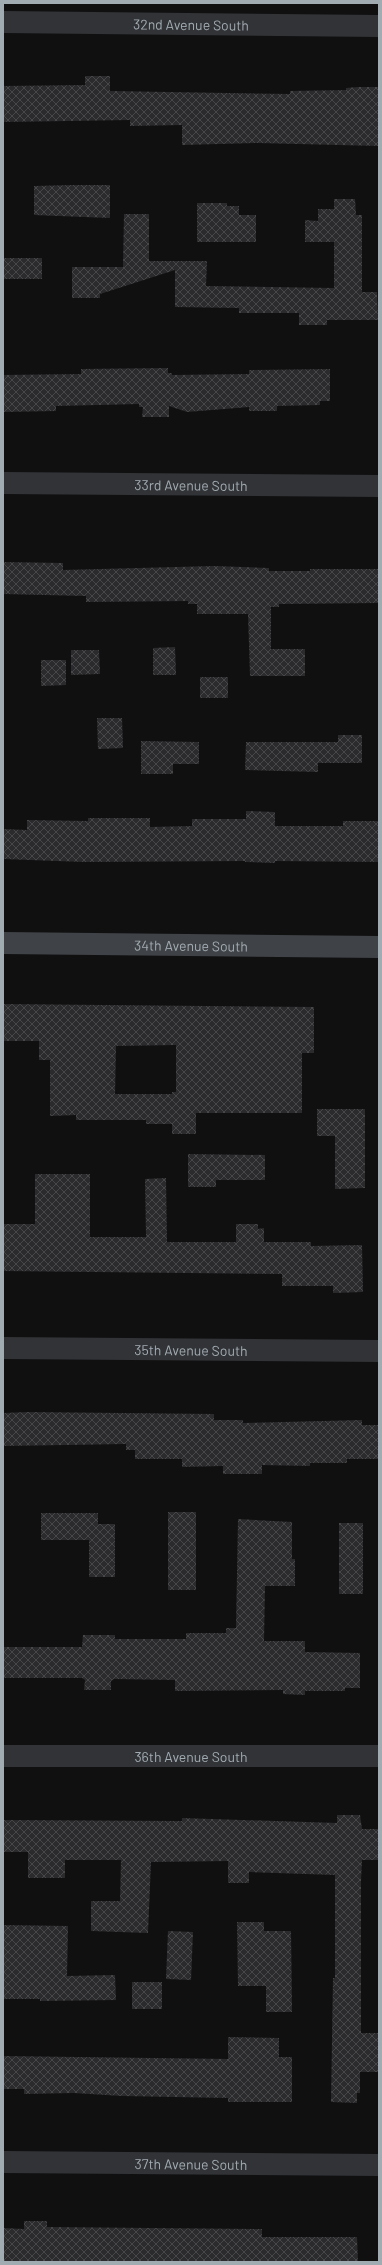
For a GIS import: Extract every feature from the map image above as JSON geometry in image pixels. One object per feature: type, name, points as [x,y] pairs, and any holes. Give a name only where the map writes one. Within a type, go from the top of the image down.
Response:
[{"type":"street","name":"32nd Avenue South","points":[[3,22],[379,26]]},
{"type":"street","name":"33rd Avenue South","points":[[3,483],[379,486]]},
{"type":"street","name":"34th Avenue South","points":[[3,943],[379,947]]},
{"type":"street","name":"35th Avenue South","points":[[3,1348],[379,1351]]},
{"type":"street","name":"36th Avenue South","points":[[3,1756],[379,1756]]},
{"type":"street","name":"37th Avenue South","points":[[3,2162],[379,2165]]},
{"type":"building","points":[[85,76],[110,76],[110,91],[290,94],[290,91],[346,90],[346,88],[379,87],[379,146],[258,143],[182,145],[182,125],[130,126],[130,120],[3,122],[3,86],[85,85]]},
{"type":"building","points":[[110,185],[110,218],[34,215],[34,186]]},
{"type":"building","points":[[334,199],[355,199],[356,215],[362,215],[362,292],[377,292],[378,320],[327,320],[327,325],[299,325],[299,313],[239,313],[239,308],[175,307],[175,270],[100,294],[100,298],[72,298],[72,267],[123,267],[124,214],[149,214],[149,261],[207,261],[206,286],[334,288],[334,242],[305,242],[305,220],[318,221],[318,209],[334,209]]},
{"type":"building","points":[[197,203],[227,203],[227,206],[239,206],[239,215],[256,215],[256,242],[197,242]]},
{"type":"building","points":[[3,258],[42,258],[42,279],[3,279]]},
{"type":"building","points":[[168,368],[168,373],[172,373],[172,375],[249,374],[249,370],[330,369],[330,401],[320,401],[320,405],[277,406],[277,411],[249,411],[249,407],[187,412],[169,406],[169,417],[142,417],[143,407],[139,407],[139,404],[56,406],[56,411],[3,412],[3,375],[81,374],[81,369]]},
{"type":"building","points":[[3,562],[63,563],[63,570],[214,566],[269,568],[269,571],[310,571],[310,569],[379,569],[379,603],[279,604],[279,607],[271,607],[271,649],[305,649],[305,676],[250,676],[248,614],[197,614],[197,604],[188,604],[188,601],[86,602],[86,596],[3,594]]},
{"type":"building","points":[[175,647],[176,675],[153,675],[153,648]]},
{"type":"building","points":[[71,650],[99,650],[100,674],[71,675]]},
{"type":"building","points":[[41,660],[66,660],[66,685],[41,686]]},
{"type":"building","points":[[200,677],[228,677],[228,698],[200,698]]},
{"type":"building","points":[[97,718],[122,718],[123,748],[98,749]]},
{"type":"building","points":[[338,735],[362,735],[362,763],[318,763],[318,772],[245,770],[246,742],[338,742]]},
{"type":"building","points":[[141,741],[199,742],[199,764],[173,764],[173,774],[141,774]]},
{"type":"building","points":[[246,811],[275,812],[275,826],[343,826],[343,821],[379,821],[379,862],[84,862],[3,859],[3,829],[27,830],[27,820],[88,821],[88,818],[150,818],[150,827],[192,826],[192,819],[246,819]]},
{"type":"building","points":[[3,1004],[314,1007],[314,1053],[302,1053],[302,1113],[196,1113],[196,1134],[172,1134],[172,1124],[146,1124],[146,1120],[76,1120],[76,1115],[50,1116],[50,1060],[39,1060],[39,1041],[3,1041]],"holes":[[[176,1045],[176,1092],[172,1092],[172,1094],[115,1094],[116,1046]]]},
{"type":"building","points":[[317,1109],[365,1109],[365,1188],[335,1189],[335,1136],[317,1136]]},
{"type":"building","points":[[188,1154],[265,1155],[265,1180],[216,1180],[216,1187],[188,1187]]},
{"type":"building","points":[[35,1174],[90,1174],[90,1237],[146,1237],[145,1179],[166,1178],[167,1242],[236,1242],[236,1224],[258,1224],[258,1229],[264,1228],[264,1242],[311,1242],[311,1246],[362,1245],[363,1292],[333,1293],[333,1286],[282,1286],[282,1274],[3,1271],[3,1224],[35,1224]]},
{"type":"building","points":[[3,1413],[214,1414],[214,1420],[243,1420],[243,1423],[362,1420],[362,1425],[379,1425],[379,1459],[347,1459],[347,1463],[310,1463],[310,1466],[262,1465],[262,1474],[223,1474],[223,1466],[182,1467],[182,1459],[135,1459],[135,1450],[126,1450],[126,1444],[3,1446]]},
{"type":"building","points":[[168,1512],[196,1512],[196,1590],[168,1590]]},
{"type":"building","points":[[41,1513],[98,1513],[98,1524],[115,1524],[115,1577],[89,1577],[89,1540],[41,1540]]},
{"type":"building","points":[[238,1519],[292,1522],[292,1559],[295,1559],[295,1586],[265,1586],[264,1641],[305,1641],[305,1652],[360,1653],[360,1688],[345,1688],[345,1691],[305,1691],[305,1695],[283,1694],[283,1690],[175,1691],[175,1680],[114,1679],[111,1681],[111,1690],[84,1690],[85,1680],[82,1678],[3,1678],[3,1647],[82,1647],[83,1635],[115,1635],[115,1639],[186,1639],[186,1633],[226,1633],[226,1628],[236,1628]]},
{"type":"building","points":[[339,1523],[363,1523],[363,1594],[339,1594]]},
{"type":"building","points":[[337,1815],[360,1815],[362,1829],[379,1829],[379,1860],[362,1860],[361,2033],[379,2033],[379,2072],[360,2072],[360,2093],[357,2093],[357,2103],[331,2102],[333,1978],[335,1978],[335,1875],[249,1872],[249,1883],[228,1883],[228,1861],[151,1862],[148,1933],[91,1931],[91,1901],[120,1901],[121,1860],[65,1860],[65,1878],[28,1878],[28,1852],[3,1852],[3,1820],[182,1821],[182,1818],[337,1823]]},
{"type":"building","points":[[237,1922],[264,1922],[264,1931],[291,1931],[292,2012],[266,2012],[266,1986],[238,1986]]},
{"type":"building","points":[[3,1925],[68,1926],[67,1976],[115,1975],[116,2000],[40,2001],[40,1999],[3,1999]]},
{"type":"building","points":[[168,1931],[193,1932],[191,1980],[166,1979]]},
{"type":"building","points":[[132,1982],[162,1982],[162,2009],[132,2009]]},
{"type":"building","points":[[228,2037],[279,2038],[279,2057],[292,2057],[292,2102],[228,2102],[228,2098],[122,2096],[74,2093],[24,2094],[24,2089],[3,2089],[3,2056],[228,2059]]},
{"type":"building","points":[[24,2221],[47,2221],[47,2227],[262,2229],[262,2237],[357,2237],[358,2262],[3,2262],[3,2228],[24,2229]]}]
